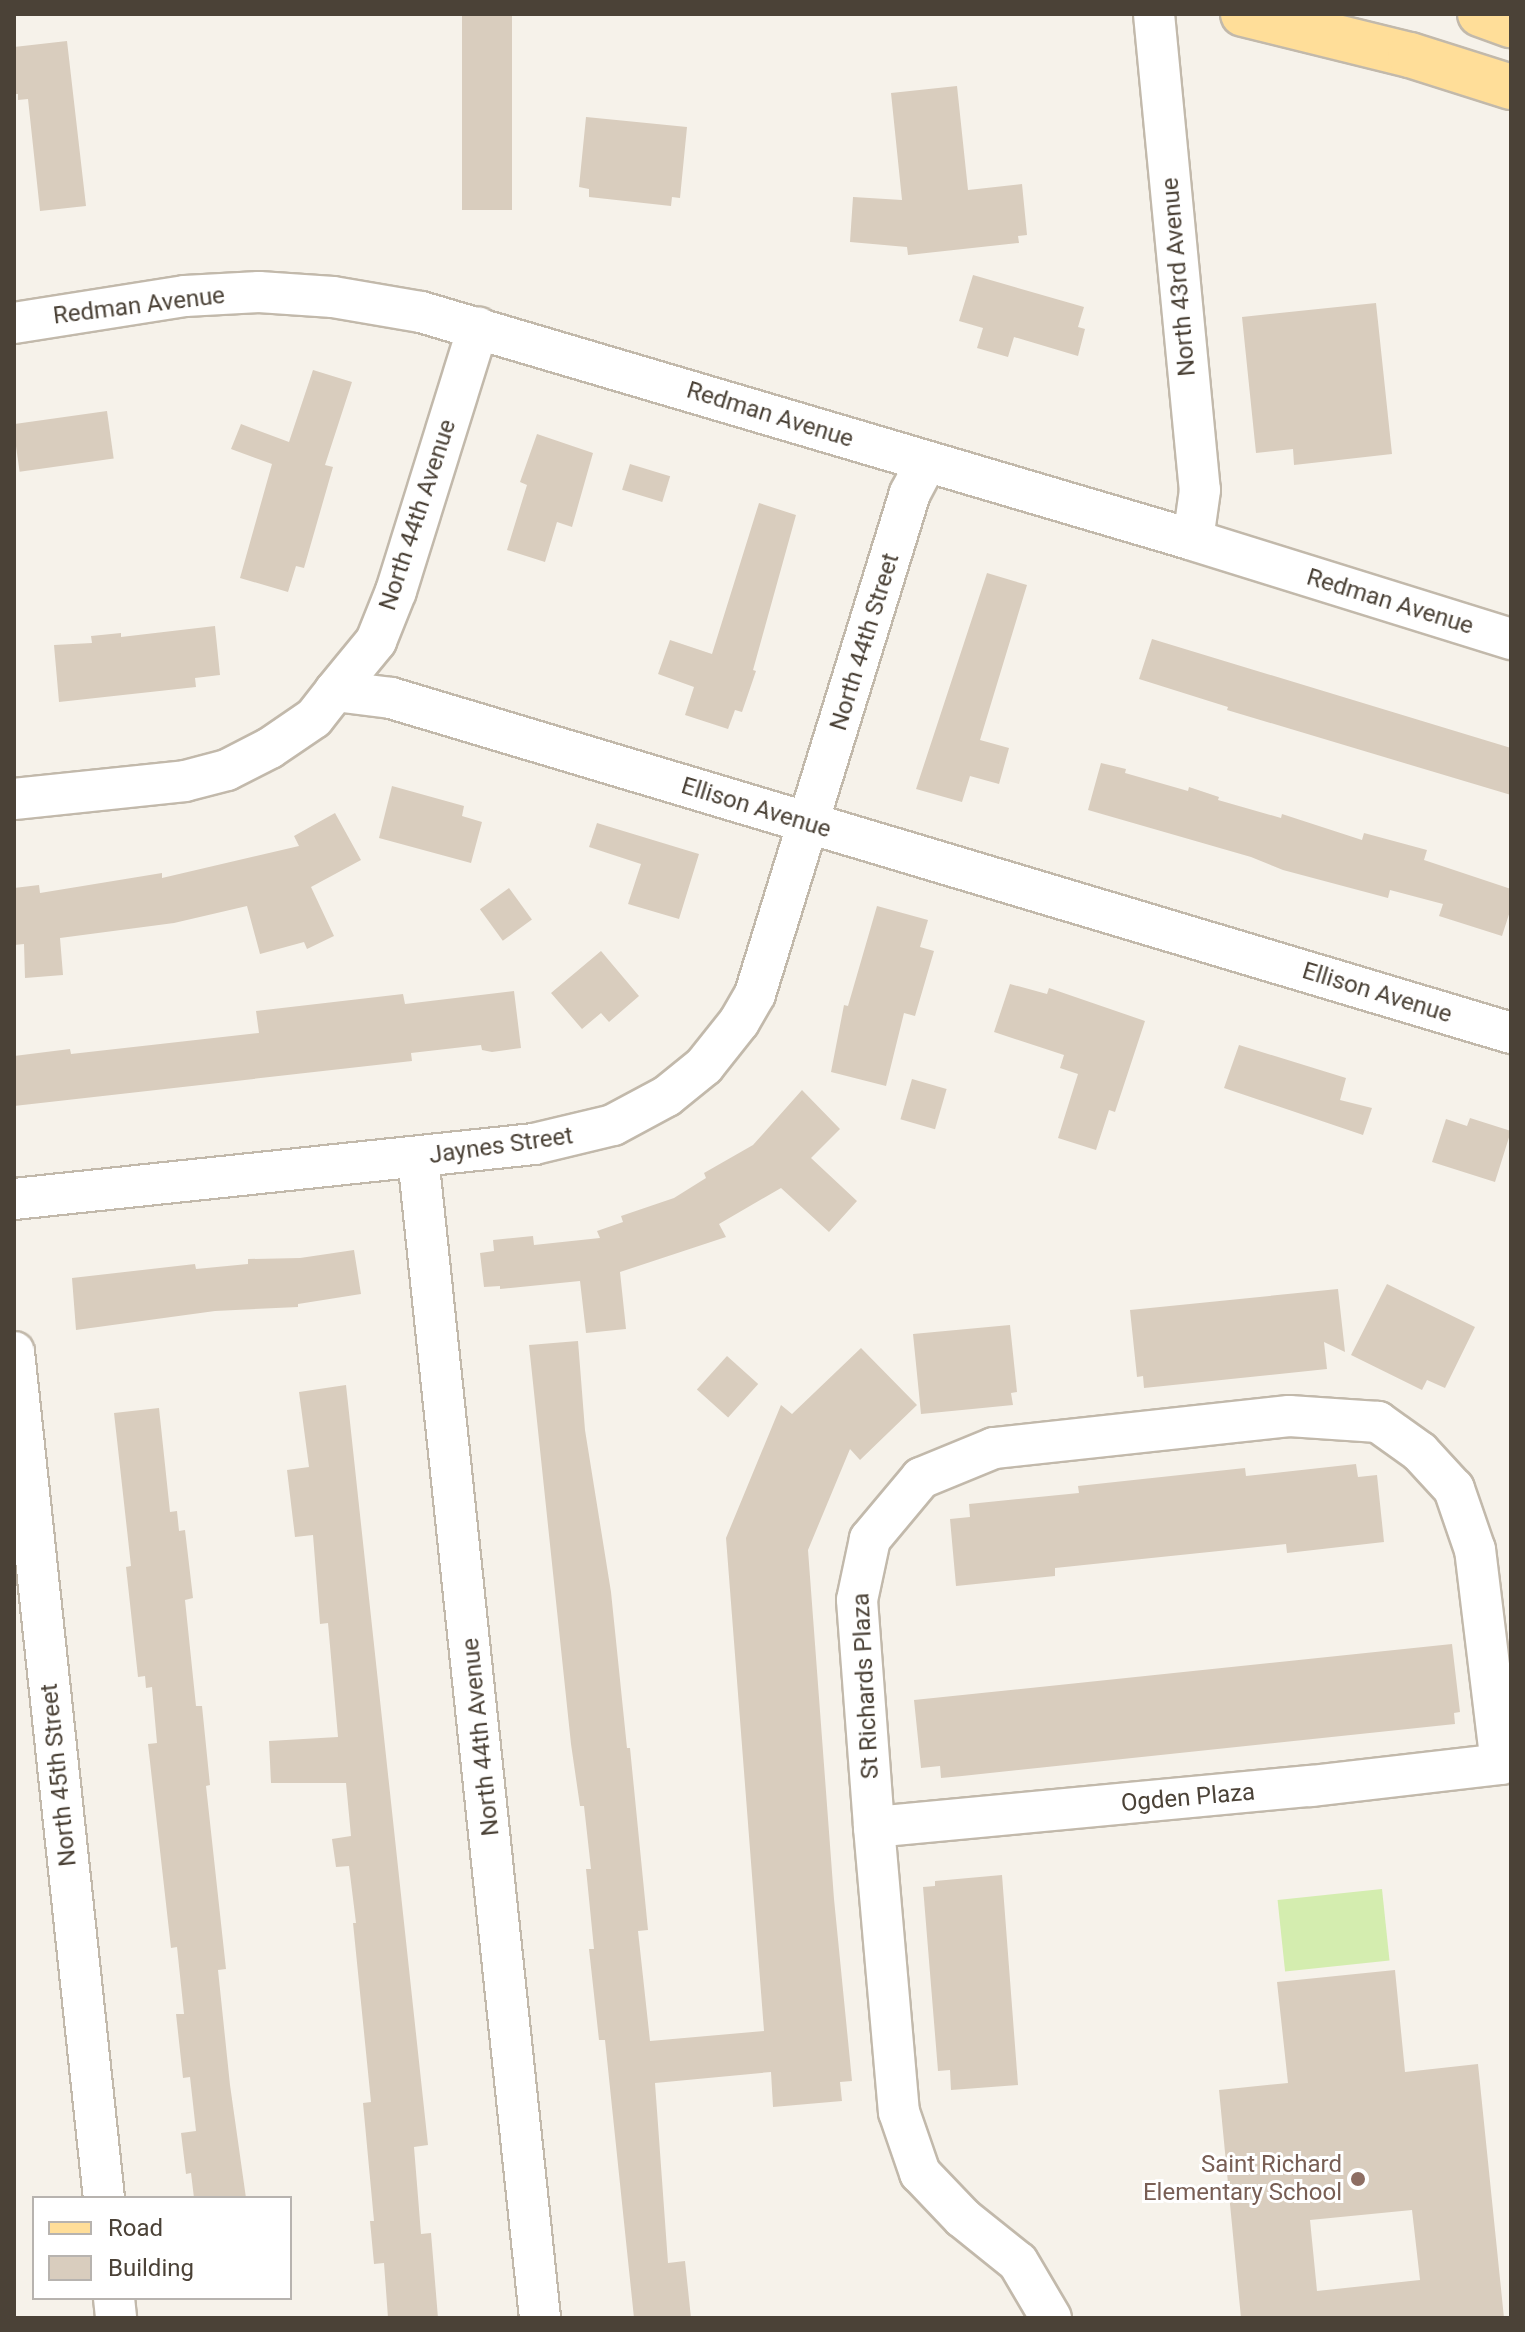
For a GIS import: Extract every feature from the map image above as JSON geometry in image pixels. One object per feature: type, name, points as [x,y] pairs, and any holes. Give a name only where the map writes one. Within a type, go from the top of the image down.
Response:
[{"type":"main road","points":[[1243,14],[1410,55],[1511,87]]},
{"type":"main road","points":[[1480,14],[1511,25]]},
{"type":"street","name":"North 43rd Avenue","points":[[1154,14],[1200,490],[1193,540]]},
{"type":"street","name":"Redman Avenue","points":[[14,323],[185,296],[259,292],[333,297],[421,312],[1193,540],[1511,639]]},
{"type":"street","name":"North 44th Avenue","points":[[335,691],[376,641],[386,616],[478,327]]},
{"type":"street","name":"North 44th Street","points":[[810,824],[910,493],[926,463]]},
{"type":"street","points":[[14,799],[185,781],[227,770],[270,748],[314,718],[335,691]]},
{"type":"street","name":"Ellison Avenue","points":[[335,691],[391,698],[1511,1033]]},
{"type":"street","name":"Jaynes Street","points":[[14,1199],[534,1144],[613,1125],[667,1096],[704,1066],[739,1022],[755,994],[810,824]]},
{"type":"street","name":"North 44th Avenue","points":[[418,1157],[540,2318]]},
{"type":"street","name":"North 45th Street","points":[[14,1352],[104,2196]]},
{"type":"street","name":"St Richards Plaza","points":[[1051,2318],[1018,2262],[963,2218],[920,2173],[899,2112],[857,1600],[870,1539],[921,1478],[994,1448],[1289,1416],[1378,1422],[1420,1452],[1454,1489],[1475,1550],[1501,1764]]},
{"type":"street","name":"Ogden Plaza","points":[[874,1827],[1311,1786],[1501,1764]]},
{"type":"green space","points":[[1382,1889],[1390,1961],[1285,1972],[1278,1900]]},
{"type":"building","points":[[462,14],[512,14],[512,210],[462,210]]},
{"type":"building","points":[[67,41],[86,206],[40,211],[28,99],[18,100],[18,94],[14,94],[14,47]]},
{"type":"building","points":[[957,86],[968,190],[1022,184],[1027,235],[1018,236],[1019,243],[908,255],[907,247],[850,242],[853,197],[902,200],[891,93]]},
{"type":"building","points":[[586,117],[687,127],[680,198],[672,197],[671,206],[589,197],[589,189],[579,187]]},
{"type":"building","points":[[973,275],[1084,307],[1078,327],[1085,329],[1078,356],[1014,337],[1008,357],[977,348],[983,328],[959,321]]},
{"type":"building","points":[[1376,303],[1392,454],[1294,465],[1293,449],[1256,453],[1242,317]]},
{"type":"building","points":[[313,370],[352,382],[325,465],[333,467],[304,568],[296,566],[288,592],[240,578],[272,464],[231,449],[241,424],[289,442]]},
{"type":"building","points":[[107,411],[114,459],[20,472],[14,424]]},
{"type":"building","points":[[537,434],[593,453],[572,527],[557,522],[545,562],[507,550],[527,485],[520,482]]},
{"type":"building","points":[[630,464],[670,476],[662,502],[622,490]]},
{"type":"building","points":[[759,503],[796,515],[753,670],[756,671],[742,712],[735,710],[728,729],[685,715],[694,687],[658,674],[670,640],[712,654]]},
{"type":"building","points":[[987,573],[1027,585],[980,740],[1009,748],[999,784],[970,776],[962,802],[916,789]]},
{"type":"building","points":[[215,626],[220,675],[195,678],[196,687],[59,702],[54,645],[92,643],[91,636],[121,633],[121,637]]},
{"type":"building","points":[[1152,639],[1511,748],[1511,795],[1227,710],[1228,707],[1139,679]]},
{"type":"building","points":[[1101,763],[1126,769],[1125,773],[1188,791],[1189,787],[1219,797],[1218,800],[1281,818],[1282,814],[1362,840],[1364,833],[1427,850],[1424,860],[1511,889],[1511,908],[1502,936],[1439,916],[1443,904],[1390,890],[1388,898],[1283,870],[1251,857],[1088,810]]},
{"type":"building","points":[[392,786],[464,806],[462,816],[482,822],[471,863],[379,838]]},
{"type":"building","points":[[335,813],[361,860],[311,887],[334,936],[307,949],[304,942],[260,954],[247,906],[174,923],[60,938],[63,975],[25,978],[24,944],[14,945],[14,888],[39,885],[40,893],[162,873],[162,878],[299,846],[294,836]]},
{"type":"building","points":[[597,823],[699,854],[679,919],[628,904],[641,864],[589,847]]},
{"type":"building","points":[[509,888],[532,920],[503,941],[480,909]]},
{"type":"building","points":[[877,906],[928,920],[920,947],[934,951],[915,1016],[904,1013],[886,1086],[831,1072],[844,1005],[848,1006]]},
{"type":"building","points":[[601,951],[639,996],[609,1022],[601,1013],[582,1029],[551,993]]},
{"type":"building","points":[[1010,984],[1047,994],[1049,988],[1145,1021],[1115,1112],[1109,1110],[1096,1150],[1058,1138],[1078,1074],[1060,1068],[1064,1055],[994,1032]]},
{"type":"building","points":[[514,991],[521,1048],[492,1052],[482,1050],[481,1045],[411,1053],[412,1061],[14,1106],[14,1056],[70,1049],[71,1054],[259,1033],[256,1011],[403,994],[405,1004]]},
{"type":"building","points":[[1239,1045],[1346,1078],[1340,1100],[1372,1108],[1363,1135],[1224,1088]]},
{"type":"building","points":[[912,1079],[947,1089],[935,1129],[900,1119]]},
{"type":"building","points":[[802,1090],[840,1129],[811,1158],[857,1201],[829,1232],[781,1188],[719,1224],[726,1237],[620,1272],[626,1329],[586,1333],[580,1281],[500,1289],[500,1286],[484,1287],[480,1253],[494,1251],[493,1240],[533,1236],[534,1245],[600,1238],[597,1231],[623,1222],[621,1216],[674,1198],[706,1178],[704,1173],[753,1145]]},
{"type":"building","points":[[1470,1118],[1511,1131],[1495,1182],[1432,1162],[1446,1119],[1467,1126]]},
{"type":"building","points":[[354,1250],[361,1294],[298,1304],[298,1307],[215,1311],[76,1330],[72,1278],[195,1264],[196,1269],[248,1264],[248,1259],[300,1258]]},
{"type":"building","points":[[1387,1284],[1475,1327],[1445,1388],[1427,1380],[1422,1390],[1351,1355]]},
{"type":"building","points":[[1338,1289],[1345,1352],[1324,1342],[1327,1369],[1144,1388],[1143,1376],[1137,1377],[1130,1310]]},
{"type":"building","points":[[1010,1325],[1017,1392],[1011,1393],[1013,1405],[921,1414],[913,1334]]},
{"type":"building","points":[[578,1341],[585,1430],[611,1592],[627,1748],[630,1748],[648,1930],[638,1931],[650,2041],[764,2031],[726,1538],[781,1405],[792,1414],[861,1348],[917,1405],[860,1460],[850,1449],[808,1550],[834,1899],[852,2081],[840,2082],[842,2101],[773,2107],[771,2072],[655,2083],[668,2263],[685,2261],[691,2318],[634,2318],[605,2040],[599,2040],[589,1949],[594,1949],[586,1869],[591,1869],[584,1806],[580,1806],[571,1744],[529,1345]]},
{"type":"building","points":[[727,1356],[758,1384],[728,1418],[697,1389]]},
{"type":"building","points":[[346,1385],[428,2145],[414,2147],[421,2234],[431,2233],[438,2318],[388,2318],[384,2263],[374,2264],[370,2221],[374,2221],[363,2103],[371,2102],[353,1923],[356,1923],[349,1866],[336,1867],[332,1839],[351,1836],[346,1783],[271,1783],[269,1741],[338,1737],[328,1623],[320,1624],[313,1535],[295,1537],[287,1470],[309,1467],[299,1392]]},
{"type":"building","points":[[159,1408],[170,1512],[177,1511],[179,1531],[185,1530],[193,1598],[185,1600],[196,1706],[202,1706],[210,1785],[206,1786],[226,1969],[218,1970],[246,2196],[194,2196],[191,2173],[186,2174],[181,2133],[196,2131],[190,2077],[183,2078],[176,2014],[184,2014],[177,1947],[171,1948],[148,1744],[157,1743],[152,1687],[146,1688],[145,1676],[138,1677],[126,1567],[131,1566],[114,1413]]},
{"type":"building","points":[[1356,1464],[1358,1477],[1377,1475],[1384,1542],[1287,1553],[1286,1544],[1055,1568],[1055,1576],[956,1586],[950,1519],[970,1517],[969,1504],[1079,1493],[1078,1486],[1245,1468],[1246,1476]]},
{"type":"building","points":[[1452,1644],[1460,1712],[1454,1713],[1455,1724],[941,1778],[940,1766],[921,1768],[914,1700]]},
{"type":"building","points":[[1002,1875],[1018,2085],[951,2090],[950,2070],[938,2071],[923,1887],[935,1886],[935,1881]]},
{"type":"building","points":[[1395,1970],[1405,2072],[1478,2064],[1504,2318],[1241,2318],[1219,2090],[1288,2083],[1277,1982]],"holes":[[[1412,2210],[1420,2280],[1317,2291],[1310,2220]]]},
{"type":"place","name":"Saint Richard Elementary School","points":[[1358,2179]]}]
